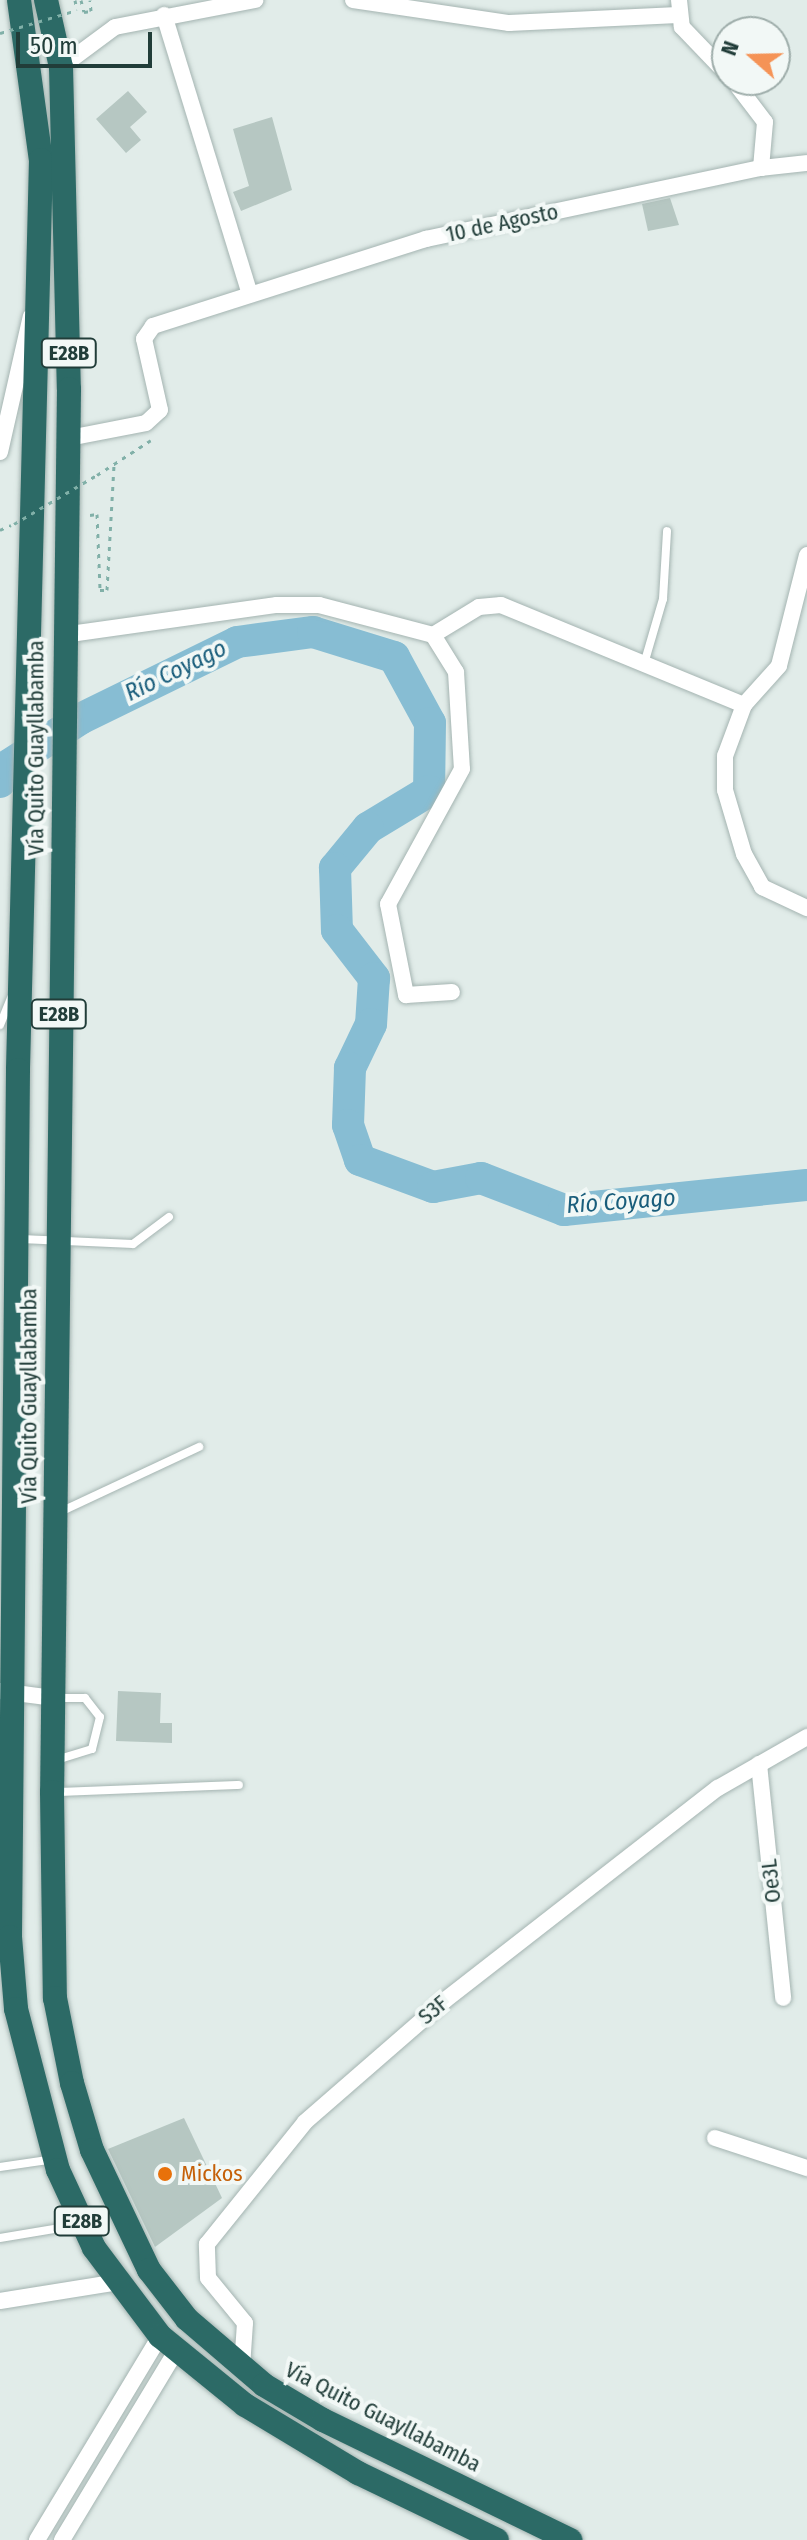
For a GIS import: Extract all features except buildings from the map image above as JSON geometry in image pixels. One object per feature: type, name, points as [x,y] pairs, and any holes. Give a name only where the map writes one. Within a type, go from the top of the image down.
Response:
[{"type":"highway","name":"E28B","points":[[19,0],[39,118],[40,288],[29,805],[22,967],[20,1239],[8,1380],[7,1694],[16,2009],[54,2159],[83,2224],[118,2282],[168,2344],[245,2405],[358,2473],[497,2540]]},
{"type":"highway","name":"Vía Quito Guayllabamba","points":[[46,0],[61,67],[69,438],[65,520],[65,707],[55,1239],[52,1792],[55,1998],[92,2150],[149,2270],[187,2319],[242,2367],[323,2420],[570,2540]]},
{"type":"street","points":[[61,67],[115,27],[164,15],[255,0]]},
{"type":"street","points":[[353,0],[509,23],[679,8],[711,52]]},
{"type":"street","points":[[164,15],[249,291]]},
{"type":"street","points":[[745,96],[765,122],[761,168]]},
{"type":"street","name":"10 de Agosto","points":[[160,410],[144,339],[153,326],[249,291],[426,239],[761,168],[807,163]]},
{"type":"street","points":[[0,452],[13,372],[40,288]]},
{"type":"street","points":[[69,438],[146,423],[160,410]]},
{"type":"street","points":[[807,555],[779,666],[744,705],[725,756],[725,790],[744,854],[762,887],[807,908]]},
{"type":"street","points":[[63,635],[277,605],[319,605],[433,635],[456,672],[462,769],[388,904],[406,995],[452,992]]},
{"type":"street","points":[[433,635],[479,607],[501,605],[556,621],[644,664],[744,705]]},
{"type":"street","points":[[7,1694],[53,1698]]},
{"type":"street","name":"S3F","points":[[242,2367],[245,2323],[208,2278],[207,2244],[305,2122],[444,2001],[759,1764],[807,1737]]},
{"type":"street","name":"Oe3L","points":[[759,1764],[783,1998]]},
{"type":"street","points":[[715,2138],[807,2168]]},
{"type":"street","points":[[0,2301],[118,2282]]},
{"type":"street","points":[[37,2540],[168,2344]]},
{"type":"street","points":[[62,2540],[168,2344]]},
{"type":"lane","points":[[644,664],[663,599],[667,531]]},
{"type":"lane","points":[[0,1025],[22,967]]},
{"type":"lane","points":[[20,1239],[133,1244],[169,1217]]},
{"type":"lane","points":[[54,1516],[199,1447]]},
{"type":"lane","points":[[53,1698],[85,1698],[100,1717],[92,1749],[53,1760]]},
{"type":"lane","points":[[52,1792],[239,1785]]},
{"type":"lane","points":[[0,2167],[54,2159]]},
{"type":"lane","points":[[0,2238],[83,2224]]},
{"type":"path","points":[[0,33],[77,10],[75,0]]},
{"type":"path","points":[[81,0],[84,12],[91,11],[90,0]]},
{"type":"path","points":[[0,530],[114,465],[163,431],[160,410]]},
{"type":"path","points":[[65,520],[97,514],[100,590],[107,590],[114,465]]},
{"type":"waterway","name":"Río Coyago","points":[[0,782],[9,765],[80,719],[237,642],[313,632],[394,657],[430,723],[429,791],[368,828],[335,868],[337,930],[374,978],[371,1024],[350,1068],[348,1125],[360,1160],[433,1187],[481,1178],[564,1210],[807,1185]]},
{"type":"place","name":"Mickos","points":[[165,2174]]}]
